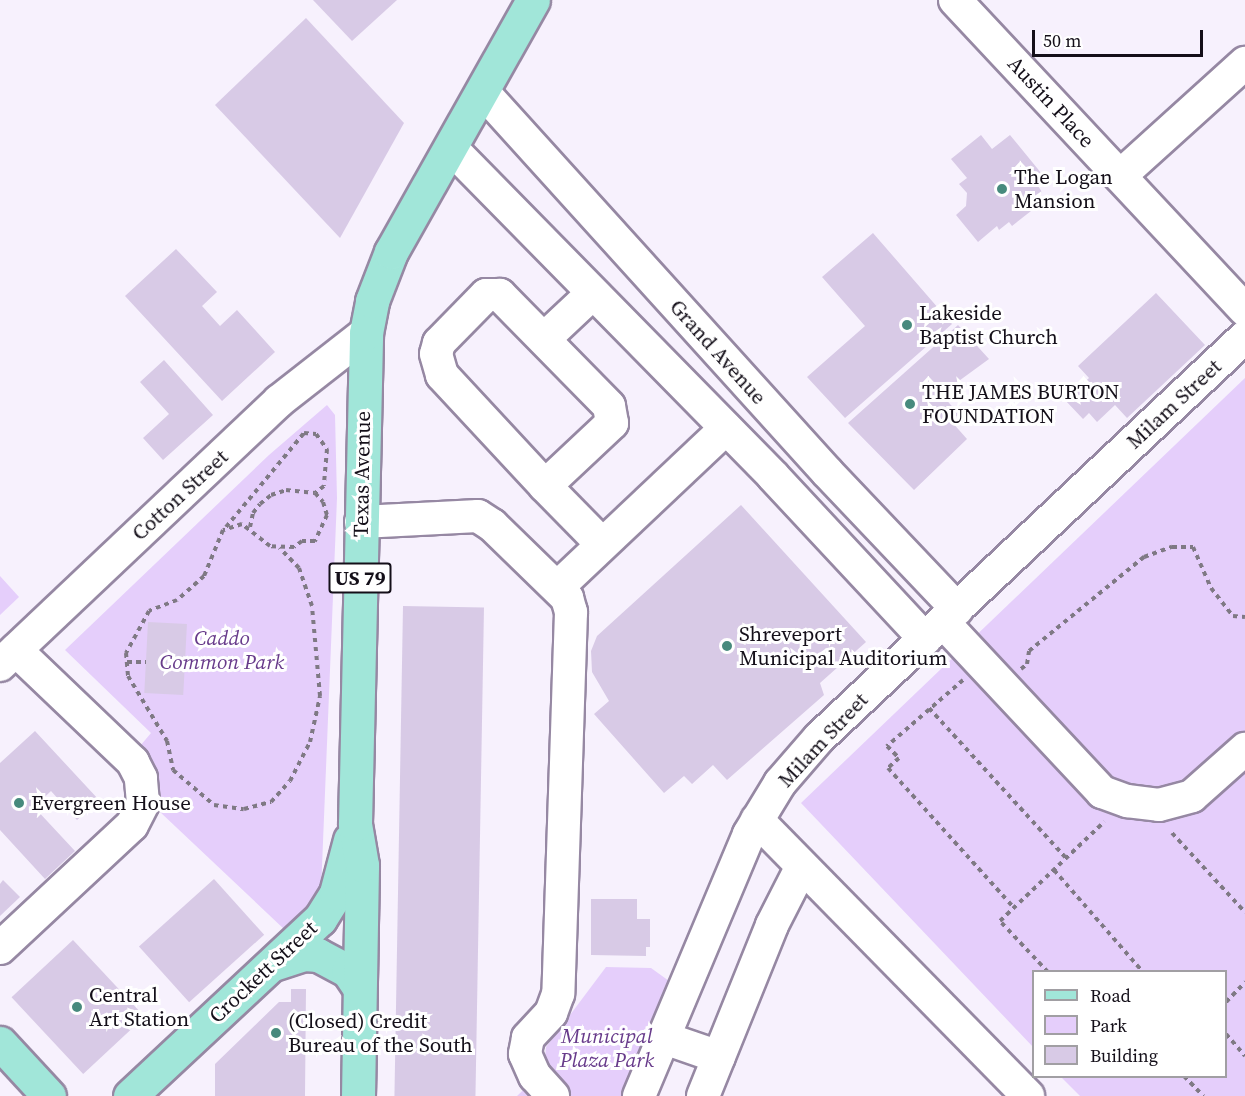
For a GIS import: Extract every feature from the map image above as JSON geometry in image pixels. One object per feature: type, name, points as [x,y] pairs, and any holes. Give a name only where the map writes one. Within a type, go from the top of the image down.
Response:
[{"type":"main road","name":"Texas Avenue","points":[[358,1096],[358,986],[362,865],[355,824],[366,333],[380,276],[533,0]]},
{"type":"main road","name":"Crockett Street","points":[[130,1096],[273,964],[330,907],[355,824]]},
{"type":"main road","points":[[273,964],[304,954],[318,955],[348,971],[358,986]]},
{"type":"main road","points":[[1,1044],[49,1096]]},
{"type":"street","name":"Austin Place","points":[[955,0],[1120,176],[1245,332]]},
{"type":"street","points":[[1120,176],[1245,63]]},
{"type":"street","name":"Grand Avenue","points":[[483,92],[827,472],[942,623]]},
{"type":"street","points":[[451,148],[726,428],[942,623],[1102,792],[1127,801],[1159,805],[1192,796],[1245,749]]},
{"type":"street","points":[[544,339],[593,293]]},
{"type":"street","points":[[545,486],[612,423],[609,406],[500,295],[486,295],[440,343],[436,354],[442,375],[545,486],[601,543]]},
{"type":"street","name":"Milam Street","points":[[639,1096],[757,820],[799,760],[1245,332]]},
{"type":"street","name":"Cotton Street","points":[[8,658],[279,401],[366,333]]},
{"type":"street","points":[[558,587],[601,543],[726,428]]},
{"type":"street","points":[[361,522],[477,516],[492,525],[567,598],[571,612],[558,994],[551,1013],[528,1038],[525,1054],[534,1076],[552,1096]]},
{"type":"street","points":[[0,948],[132,825],[143,803],[141,778],[133,762],[8,658]]},
{"type":"street","points":[[757,820],[1028,1096]]},
{"type":"street","points":[[703,1096],[772,925],[802,866]]},
{"type":"street","points":[[664,1038],[719,1057]]},
{"type":"path","points":[[280,548],[299,568],[312,606],[320,696],[310,742],[290,781],[271,802],[244,808],[214,805],[193,791],[174,771],[167,741],[128,676],[126,653],[149,611],[177,600],[204,576],[223,530],[304,433],[316,434],[327,449],[324,486],[315,493]]},
{"type":"path","points":[[223,530],[242,524],[250,527],[270,546],[280,548],[315,541],[323,528],[327,515],[323,502],[315,493],[302,489],[271,495],[253,513],[250,527]]},
{"type":"path","points":[[1001,684],[1027,664],[1029,651],[1144,557],[1172,547],[1193,547],[1211,588],[1233,616],[1245,617]]},
{"type":"path","points":[[127,662],[146,662]]},
{"type":"path","points":[[970,679],[955,684],[887,746],[898,758],[888,768],[1014,908]]},
{"type":"path","points":[[929,708],[1066,858]]},
{"type":"path","points":[[1046,970],[1000,921],[1104,822]]},
{"type":"path","points":[[1172,833],[1245,912]]},
{"type":"path","points":[[1054,870],[1141,970]]},
{"type":"path","points":[[1227,1001],[1245,982]]},
{"type":"path","points":[[1227,1035],[1245,1056]]},
{"type":"path","points":[[1185,1078],[1203,1096]]},
{"type":"green space","points":[[1245,378],[1245,1096],[1080,1096],[1062,1078],[1227,1078],[1227,970],[1032,970],[1032,1046],[801,803]]},
{"type":"green space","name":"Caddo Common Park","points":[[327,405],[335,415],[337,498],[321,891],[285,930],[159,811],[143,763],[135,752],[151,733],[65,650],[269,455]]},
{"type":"green space","points":[[0,576],[19,597],[0,615]]},
{"type":"green space","name":"Municipal Plaza Park","points":[[606,967],[651,968],[683,991],[639,1096],[517,1096],[544,1070],[546,1047]]},
{"type":"building","points":[[313,0],[397,0],[352,41]]},
{"type":"building","points":[[306,18],[404,123],[340,238],[215,105]]},
{"type":"building","name":"The Logan Mansion","points":[[981,135],[992,149],[1010,135],[1046,179],[1038,186],[1042,192],[1026,205],[1031,211],[1012,226],[1009,222],[999,230],[997,226],[978,242],[956,215],[966,206],[967,193],[959,184],[967,178],[951,159]]},
{"type":"building","name":"Lakeside Baptist Church","points":[[873,233],[952,324],[845,418],[807,377],[865,326],[822,277]]},
{"type":"building","points":[[176,249],[217,292],[202,306],[220,326],[237,310],[275,352],[222,401],[125,296]]},
{"type":"building","points":[[1156,293],[1205,345],[1127,418],[1115,405],[1097,422],[1089,413],[1083,419],[1065,400],[1089,378],[1078,366]]},
{"type":"building","name":"THE JAMES BURTON FOUNDATION","points":[[958,325],[989,359],[941,394],[959,414],[951,421],[967,439],[914,490],[848,423]]},
{"type":"building","points":[[164,360],[213,415],[163,460],[143,438],[169,414],[140,382]]},
{"type":"building","name":"Shreveport Municipal Auditorium","points":[[741,505],[866,642],[820,683],[824,695],[727,780],[713,765],[692,784],[684,776],[664,793],[594,714],[609,701],[592,672],[591,651],[597,636]]},
{"type":"building","points":[[403,606],[484,607],[475,1096],[394,1096]]},
{"type":"building","points":[[148,622],[187,624],[183,695],[144,693]]},
{"type":"building","name":"Evergreen House","points":[[35,731],[99,800],[77,820],[51,791],[34,807],[75,851],[45,879],[0,830],[0,763]]},
{"type":"building","points":[[214,879],[264,935],[189,1002],[139,947]]},
{"type":"building","points":[[3,880],[20,897],[0,916],[0,884]]},
{"type":"building","points":[[591,899],[637,899],[637,919],[650,919],[650,947],[646,947],[646,956],[591,955]]},
{"type":"building","name":"Central Art Station","points":[[73,940],[145,1017],[83,1074],[12,997]]},
{"type":"building","name":"(Closed) Credit Bureau of the South","points":[[291,989],[306,989],[305,1096],[215,1096],[215,1064],[279,1002],[291,1002]]},
{"type":"place","name":"The Logan Mansion","points":[[1002,189]]},
{"type":"place","name":"Lakeside Baptist Church","points":[[907,325]]},
{"type":"place","name":"THE JAMES BURTON FOUNDATION","points":[[910,404]]},
{"type":"place","name":"Shreveport Municipal Auditorium","points":[[727,646]]},
{"type":"place","name":"Evergreen House","points":[[19,803]]},
{"type":"place","name":"Central Art Station","points":[[77,1007]]},
{"type":"place","name":"(Closed) Credit Bureau of the South","points":[[276,1033]]}]
